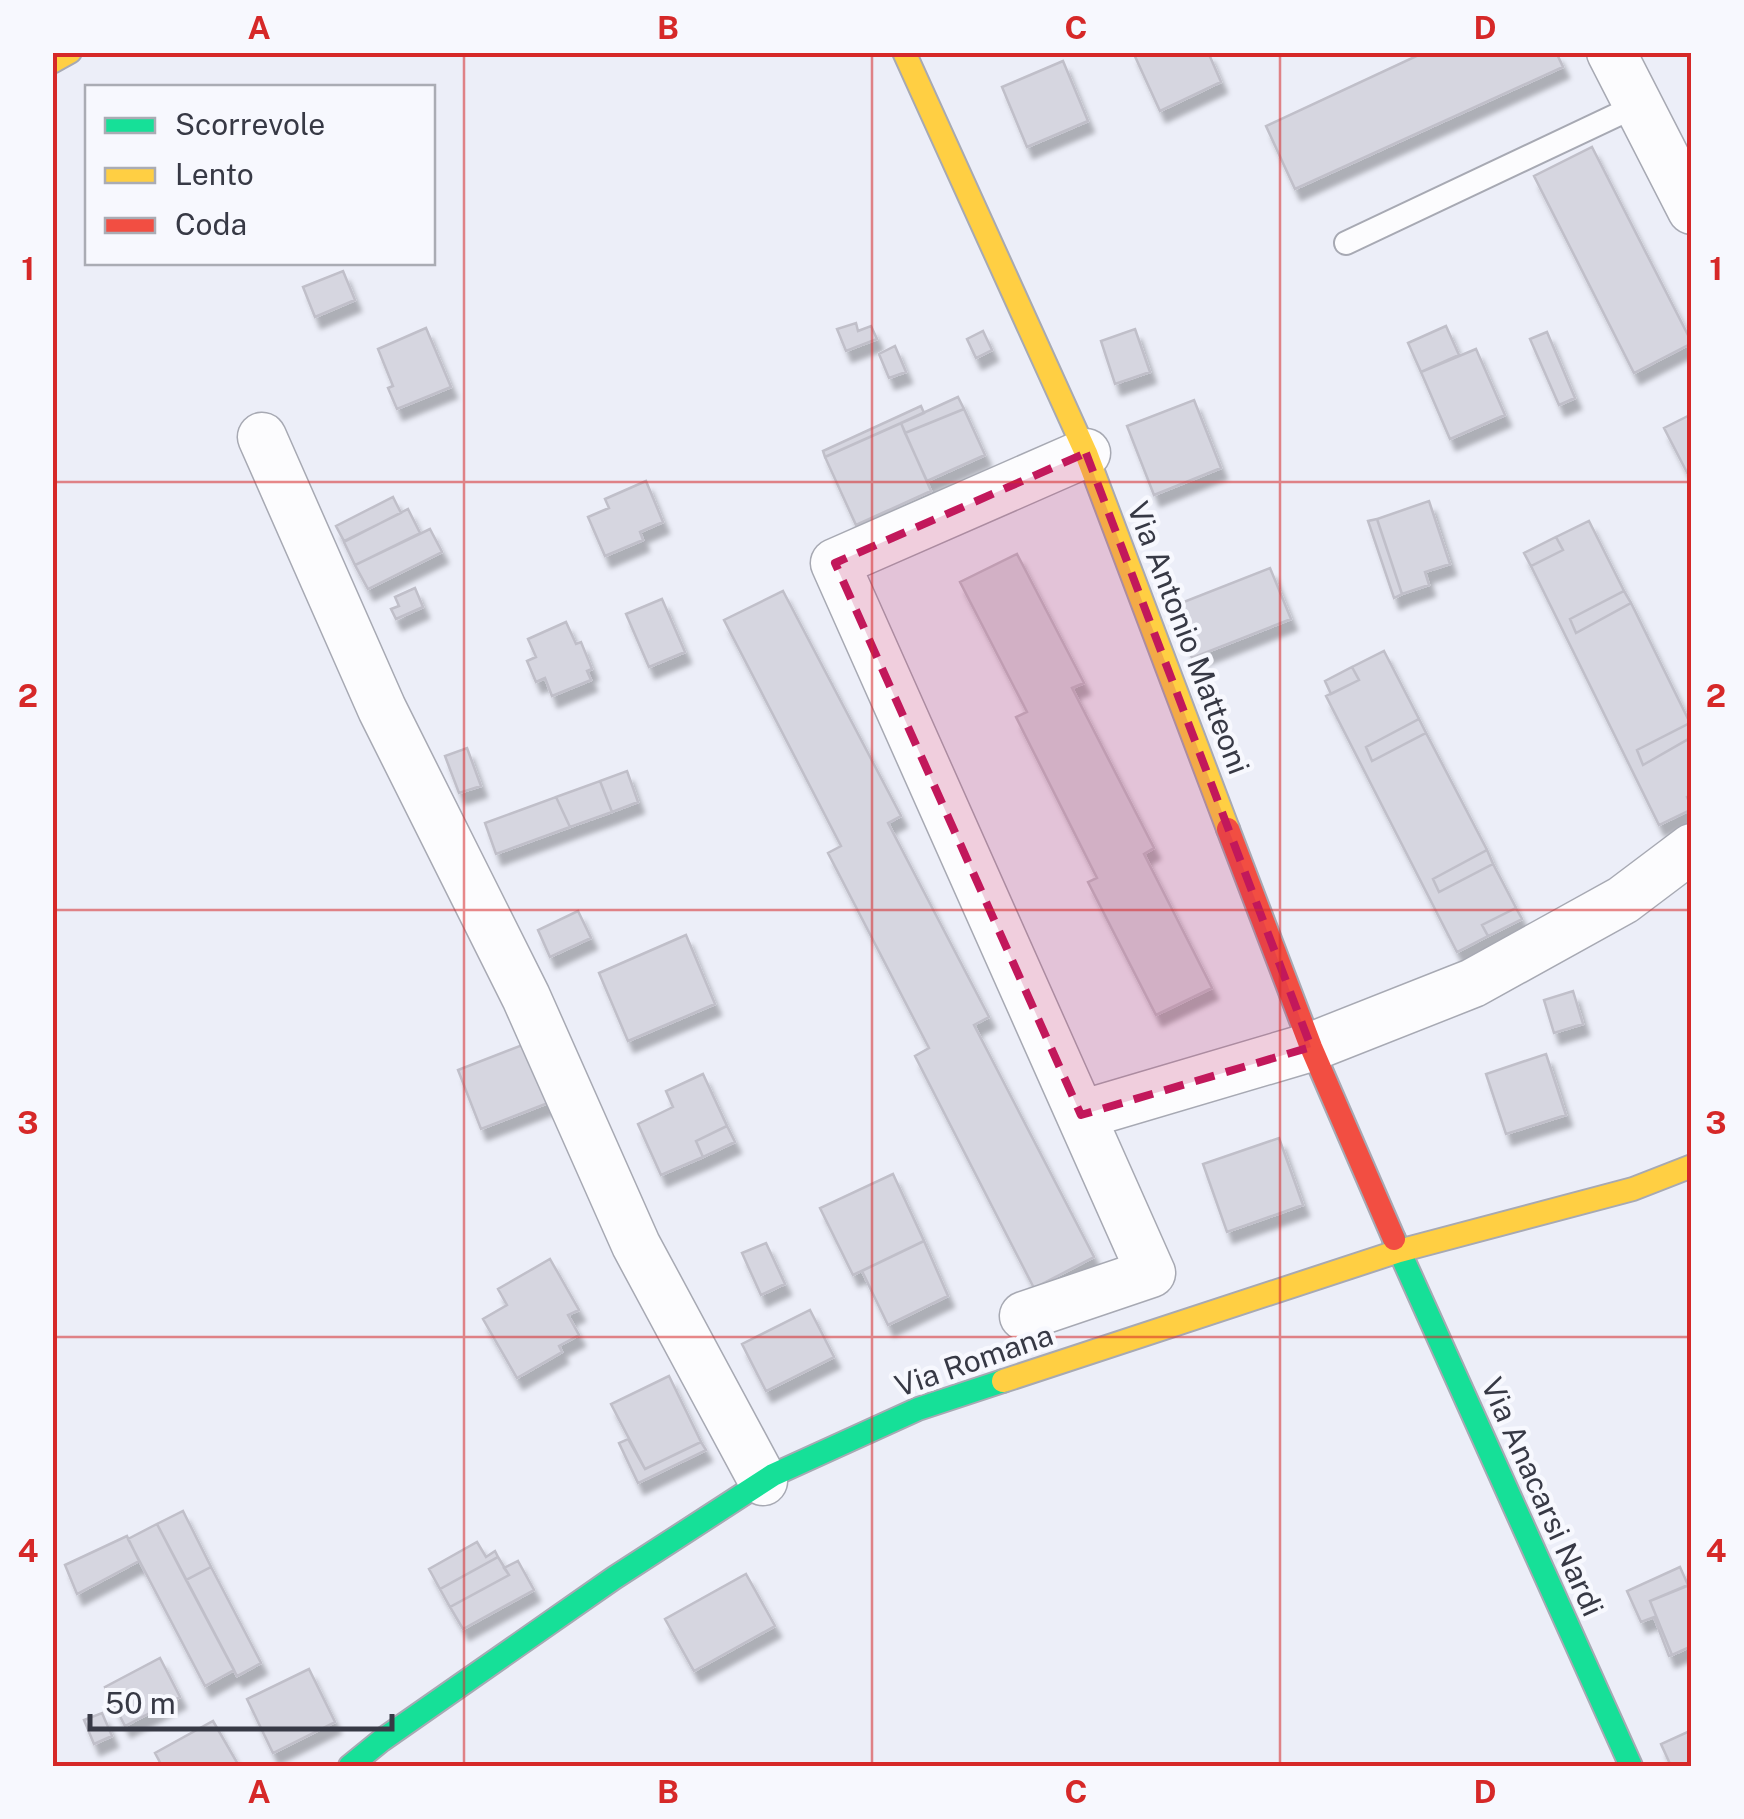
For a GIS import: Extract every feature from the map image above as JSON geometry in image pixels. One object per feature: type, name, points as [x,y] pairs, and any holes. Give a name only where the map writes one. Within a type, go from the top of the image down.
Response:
[{"type":"main road","points":[[52,62],[70,52]]},
{"type":"main road","name":"Via Antonio Matteoni","points":[[904,52],[1086,453],[1311,1047],[1398,1251]]},
{"type":"main road","name":"Via Romana","points":[[350,1766],[614,1578],[763,1481],[918,1409],[1398,1251],[1633,1189],[1692,1166]]},
{"type":"main road","name":"Via Anacarsi Nardi","points":[[1398,1251],[1631,1766]]},
{"type":"street","points":[[1614,54],[1692,210]]},
{"type":"street","points":[[262,436],[382,709],[526,997],[636,1245],[763,1481]]},
{"type":"street","points":[[1024,1316],[1151,1273],[834,563],[1086,453]]},
{"type":"street","points":[[1081,1116],[1311,1047],[1472,983],[1623,900],[1692,848]]},
{"type":"lane","points":[[1346,242],[1638,106]]},
{"type":"highlighted area","points":[[1086,453],[1311,1047],[1081,1115],[835,563]]},
{"type":"building","points":[[1133,52],[1208,52],[1221,82],[1160,111]]},
{"type":"building","points":[[1425,52],[1556,52],[1563,67],[1295,189],[1266,126]]},
{"type":"building","points":[[1063,61],[1088,121],[1027,147],[1002,87]]},
{"type":"building","points":[[1592,147],[1692,343],[1634,373],[1534,176]]},
{"type":"building","points":[[343,271],[355,300],[315,317],[303,287]]},
{"type":"building","points":[[856,323],[858,331],[871,326],[877,339],[846,351],[837,329]]},
{"type":"building","points":[[1446,326],[1459,355],[1421,372],[1408,343]]},
{"type":"building","points":[[426,328],[451,387],[397,409],[388,388],[393,386],[378,349]]},
{"type":"building","points":[[1135,329],[1150,372],[1115,384],[1101,341]]},
{"type":"building","points":[[983,331],[992,350],[976,358],[967,339]]},
{"type":"building","points":[[1547,332],[1575,398],[1559,405],[1530,339]]},
{"type":"building","points":[[895,346],[906,372],[889,378],[879,354]]},
{"type":"building","points":[[1476,349],[1505,415],[1450,439],[1421,372]]},
{"type":"building","points":[[958,397],[964,409],[905,433],[901,423]]},
{"type":"building","points":[[1194,400],[1221,468],[1154,495],[1127,426]]},
{"type":"building","points":[[921,406],[924,413],[825,457],[823,451]]},
{"type":"building","points":[[964,409],[985,455],[927,481],[905,433]]},
{"type":"building","points":[[1692,414],[1692,482],[1664,428]]},
{"type":"building","points":[[901,423],[931,491],[856,525],[825,457]]},
{"type":"building","points":[[646,481],[663,522],[640,532],[643,540],[605,556],[588,517],[609,508],[605,499]]},
{"type":"building","points":[[393,497],[401,513],[344,541],[336,526]]},
{"type":"building","points":[[1429,501],[1450,564],[1425,572],[1429,585],[1402,594],[1377,519]]},
{"type":"building","points":[[408,509],[420,533],[355,565],[344,542]]},
{"type":"building","points":[[1377,519],[1402,594],[1394,598],[1368,521]]},
{"type":"building","points":[[1589,521],[1624,591],[1570,619],[1576,633],[1631,603],[1690,723],[1637,750],[1643,765],[1692,737],[1692,794],[1687,797],[1692,809],[1659,825],[1531,566],[1563,550],[1556,537]]},
{"type":"building","points":[[430,529],[442,552],[368,589],[355,565]]},
{"type":"building","points":[[1556,537],[1563,550],[1531,566],[1524,553]]},
{"type":"building","points":[[1017,554],[1084,683],[1072,688],[1154,848],[1144,854],[1212,988],[1156,1015],[1088,882],[1097,878],[1016,717],[1027,712],[960,582]]},
{"type":"building","points":[[1270,568],[1291,619],[1192,658],[1171,607]]},
{"type":"building","points":[[415,588],[423,607],[396,619],[391,609],[399,606],[395,597]]},
{"type":"building","points":[[783,591],[901,816],[888,823],[989,1017],[974,1025],[1094,1257],[1034,1288],[915,1056],[929,1048],[828,853],[841,846],[724,620]]},
{"type":"building","points":[[1624,591],[1631,603],[1576,633],[1570,619]]},
{"type":"building","points":[[662,599],[685,652],[649,667],[626,614]]},
{"type":"building","points":[[566,622],[576,644],[581,642],[592,669],[587,671],[591,680],[552,696],[545,678],[536,682],[527,661],[536,657],[528,639]]},
{"type":"building","points":[[1384,651],[1419,719],[1366,747],[1372,761],[1426,733],[1487,850],[1433,879],[1439,892],[1493,864],[1516,908],[1482,925],[1488,936],[1457,952],[1326,696],[1359,680],[1352,667]]},
{"type":"building","points":[[1352,667],[1359,680],[1331,694],[1325,681]]},
{"type":"building","points":[[1419,719],[1426,733],[1372,761],[1366,747]]},
{"type":"building","points":[[1690,723],[1692,737],[1643,765],[1637,750]]},
{"type":"building","points":[[467,748],[481,786],[459,793],[445,756]]},
{"type":"building","points":[[627,771],[638,802],[612,812],[600,781]]},
{"type":"building","points":[[600,781],[612,812],[570,827],[556,797]]},
{"type":"building","points":[[556,797],[570,827],[496,854],[485,823]]},
{"type":"building","points":[[1487,850],[1493,864],[1439,892],[1433,879]]},
{"type":"building","points":[[1516,908],[1522,919],[1488,936],[1482,925]]},
{"type":"building","points":[[578,911],[591,938],[550,957],[538,930]]},
{"type":"building","points":[[686,935],[715,1004],[628,1041],[599,973]]},
{"type":"building","points":[[1573,991],[1583,1024],[1554,1033],[1544,1000]]},
{"type":"building","points":[[530,1042],[553,1101],[481,1129],[458,1070]]},
{"type":"building","points":[[1546,1054],[1566,1115],[1506,1134],[1486,1074]]},
{"type":"building","points":[[703,1074],[727,1126],[696,1141],[703,1157],[661,1175],[638,1124],[673,1107],[666,1091]]},
{"type":"building","points":[[727,1126],[735,1142],[703,1157],[696,1141]]},
{"type":"building","points":[[1279,1138],[1303,1205],[1227,1232],[1203,1164]]},
{"type":"building","points":[[893,1174],[924,1241],[853,1275],[820,1208]]},
{"type":"building","points":[[924,1241],[948,1296],[888,1325],[862,1271]]},
{"type":"building","points":[[766,1243],[785,1284],[761,1295],[742,1253]]},
{"type":"building","points":[[550,1259],[579,1310],[568,1315],[579,1335],[559,1346],[562,1352],[517,1378],[483,1319],[507,1305],[498,1289]]},
{"type":"building","points":[[810,1310],[834,1357],[766,1391],[742,1344]]},
{"type":"building","points":[[669,1376],[701,1442],[645,1469],[611,1404]]},
{"type":"building","points":[[628,1439],[645,1469],[701,1442],[706,1450],[638,1483],[619,1443]]},
{"type":"building","points":[[183,1511],[211,1567],[186,1580],[157,1524]]},
{"type":"building","points":[[157,1524],[234,1670],[205,1686],[128,1539]]},
{"type":"building","points":[[127,1536],[139,1561],[77,1594],[65,1565]]},
{"type":"building","points":[[477,1542],[486,1557],[495,1551],[498,1557],[440,1589],[429,1569]]},
{"type":"building","points":[[498,1557],[509,1575],[450,1607],[440,1589]]},
{"type":"building","points":[[518,1561],[534,1590],[463,1629],[450,1607],[509,1575],[504,1568]]},
{"type":"building","points":[[211,1567],[261,1663],[237,1676],[186,1580]]},
{"type":"building","points":[[1680,1567],[1688,1585],[1650,1601],[1672,1655],[1669,1656],[1654,1617],[1641,1622],[1627,1591]]},
{"type":"building","points":[[746,1574],[775,1626],[694,1671],[665,1619]]},
{"type":"building","points":[[1692,1584],[1692,1646],[1672,1655],[1650,1601]]},
{"type":"building","points":[[160,1658],[180,1697],[125,1726],[105,1687]]},
{"type":"building","points":[[309,1669],[335,1722],[273,1753],[247,1699]]},
{"type":"building","points":[[102,1713],[112,1736],[94,1744],[84,1720]]},
{"type":"building","points":[[213,1721],[239,1766],[162,1766],[155,1753]]},
{"type":"building","points":[[1692,1730],[1692,1766],[1671,1766],[1661,1744]]},
{"type":"traffic: fast","points":[[1394,1239],[1631,1766]]},
{"type":"traffic: fast","points":[[350,1766],[614,1578],[773,1475],[918,1409],[1003,1381]]},
{"type":"traffic: slow","points":[[52,62],[70,52]]},
{"type":"traffic: slow","points":[[904,52],[1086,453],[1228,829]]},
{"type":"traffic: slow","points":[[1003,1381],[1399,1251],[1633,1189],[1692,1166]]},
{"type":"traffic: jam","points":[[1228,829],[1311,1047],[1394,1239]]}]
